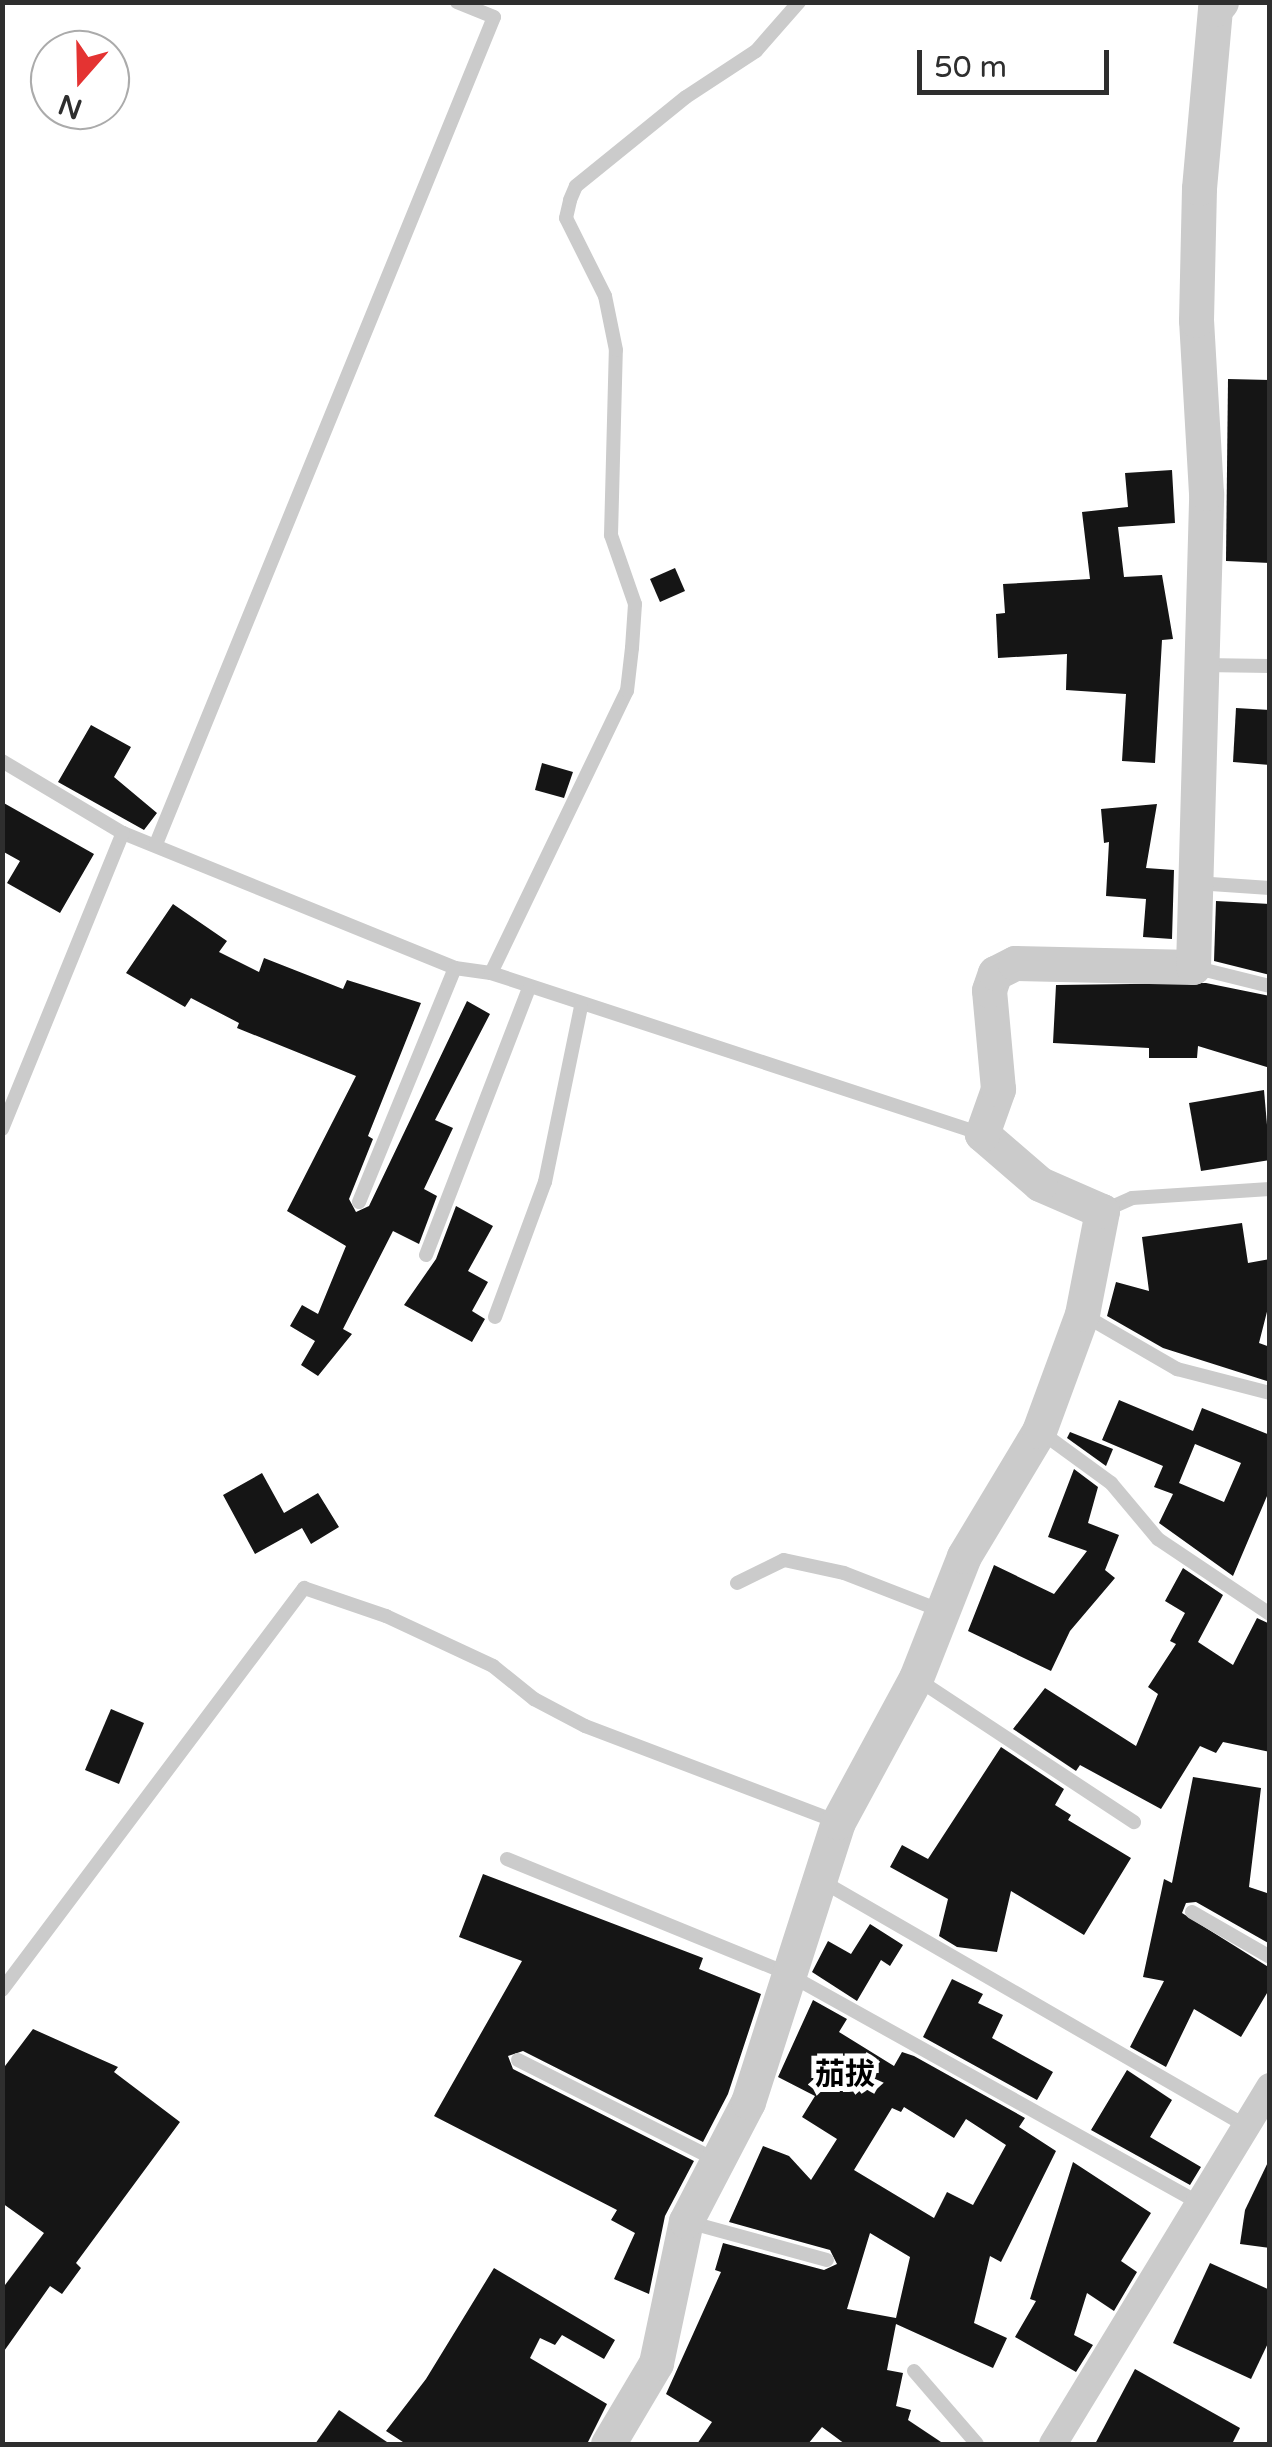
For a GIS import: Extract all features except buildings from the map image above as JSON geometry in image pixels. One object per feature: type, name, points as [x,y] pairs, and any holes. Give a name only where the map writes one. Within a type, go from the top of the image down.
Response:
[{"type":"street","points":[[608,2444],[656,2363],[686,2221],[748,2102],[786,1973],[838,1822],[916,1678],[964,1556],[1039,1431],[1082,1314],[1102,1211],[1040,1184],[982,1134],[998,1090],[989,990],[995,973],[1016,963],[1192,967],[1206,492],[1196,301],[1215,4]]},
{"type":"street","points":[[1053,2444],[1270,2087]]},
{"type":"lane","points":[[156,844],[494,17],[457,2]]},
{"type":"lane","points":[[491,973],[626,691],[632,648],[635,604],[611,535],[616,350],[604,296],[566,218],[570,200],[576,186],[686,97],[756,52],[799,2]]},
{"type":"lane","points":[[1202,665],[1270,666]]},
{"type":"lane","points":[[2,761],[123,832],[456,968],[491,973],[528,990],[982,1134]]},
{"type":"lane","points":[[2,1129],[123,832]]},
{"type":"lane","points":[[1196,883],[1270,888]]},
{"type":"lane","points":[[1192,967],[1270,986]]},
{"type":"lane","points":[[359,1202],[456,968]]},
{"type":"lane","points":[[426,1256],[528,990]]},
{"type":"lane","points":[[496,1317],[545,1182],[581,1007]]},
{"type":"lane","points":[[1102,1211],[1132,1198],[1270,1189]]},
{"type":"lane","points":[[1082,1314],[1177,1370],[1270,1393]]},
{"type":"lane","points":[[1039,1431],[1111,1483],[1158,1539],[1270,1614]]},
{"type":"lane","points":[[737,1583],[784,1560],[844,1573],[942,1611]]},
{"type":"lane","points":[[2,1990],[304,1588],[386,1616],[494,1666],[534,1700],[584,1726],[838,1822]]},
{"type":"lane","points":[[916,1678],[1134,1822]]},
{"type":"lane","points":[[506,1859],[786,1973],[1198,2202]]},
{"type":"lane","points":[[819,1880],[1244,2125]]},
{"type":"lane","points":[[1192,1912],[1270,1956]]},
{"type":"lane","points":[[518,2060],[719,2162]]},
{"type":"lane","points":[[686,2221],[828,2260]]},
{"type":"lane","points":[[914,2371],[977,2444]]},
{"type":"district","name":"茄拔","points":[[845,2075]]}]
